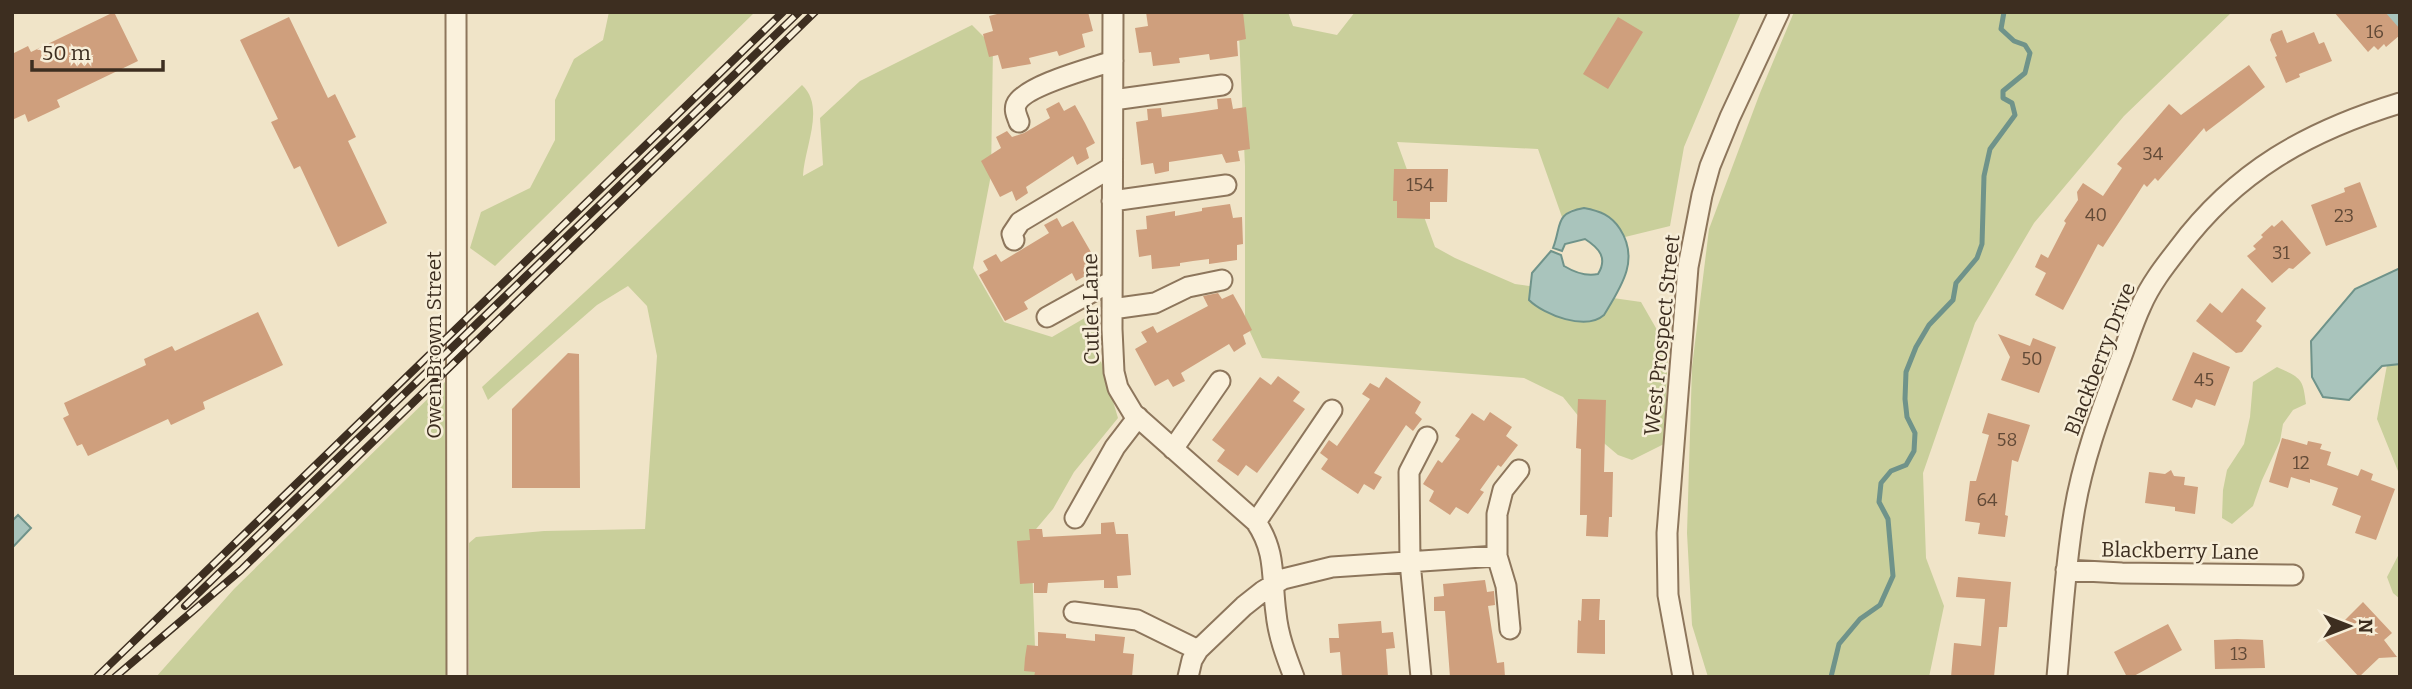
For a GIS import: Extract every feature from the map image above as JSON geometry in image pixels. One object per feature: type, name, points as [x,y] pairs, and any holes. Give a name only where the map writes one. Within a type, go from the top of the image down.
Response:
[{"type":"street","name":"Owen Brown Street","points":[[456,12],[457,677]]},
{"type":"street","name":"Cutler Lane","points":[[1113,12],[1112,309],[1114,372],[1118,388],[1138,417],[1256,522],[1269,545],[1278,629],[1294,677]]},
{"type":"street","name":"West Prospect Street","points":[[1683,677],[1668,595],[1667,533],[1688,267],[1710,166],[1779,12]]},
{"type":"street","points":[[1019,122],[1014,109],[1025,95],[1113,61]]},
{"type":"street","points":[[1113,100],[1222,85]]},
{"type":"street","name":"Blackberry Drive","points":[[2057,677],[2066,570],[2074,510],[2086,459],[2101,411],[2141,306],[2159,274],[2198,222],[2235,186],[2263,165],[2301,142],[2371,112],[2400,103]]},
{"type":"street","points":[[1014,240],[1012,234],[1020,222],[1112,167]]},
{"type":"street","points":[[1112,201],[1226,185]]},
{"type":"street","points":[[1112,309],[1155,303],[1188,287],[1222,280]]},
{"type":"street","points":[[1047,317],[1112,281]]},
{"type":"street","points":[[1172,449],[1220,381]]},
{"type":"street","points":[[1256,522],[1332,410]]},
{"type":"street","points":[[1075,518],[1115,447],[1138,417]]},
{"type":"street","points":[[1421,677],[1410,562],[1409,472],[1427,437]]},
{"type":"street","points":[[1510,629],[1506,586],[1497,556],[1497,514],[1503,491],[1519,470]]},
{"type":"street","points":[[1188,677],[1189,668],[1198,650],[1244,607],[1274,584],[1295,574],[1332,567],[1497,556]]},
{"type":"street","name":"Blackberry Lane","points":[[2066,570],[2293,575]]},
{"type":"street","points":[[1074,612],[1137,620],[1198,650]]},
{"type":"green space","points":[[609,12],[755,12],[495,266],[470,248],[481,212],[530,188],[555,140],[555,100],[574,59],[603,40]]},
{"type":"green space","points":[[1238,12],[1288,12],[1293,26],[1337,35],[1355,12],[1741,12],[1684,147],[1670,226],[1625,237],[1614,220],[1584,208],[1571,210],[1562,217],[1538,149],[1397,142],[1435,247],[1515,284],[1641,302],[1668,349],[1664,444],[1632,460],[1618,455],[1592,433],[1563,397],[1524,378],[1262,358],[1245,321],[1245,166]]},
{"type":"green space","points":[[1794,12],[2232,12],[2124,116],[2034,223],[1975,323],[1923,473],[1926,558],[1944,606],[1929,677],[1708,677],[1692,625],[1687,533],[1692,367],[1709,229],[1760,93]]},
{"type":"green space","points":[[972,25],[993,46],[991,175],[973,268],[1004,322],[1052,337],[1095,312],[1101,361],[1118,418],[1074,472],[1053,509],[1031,535],[1036,677],[469,677],[469,543],[476,537],[544,531],[645,529],[657,356],[647,306],[628,286],[597,305],[488,400],[482,387],[802,85],[809,94],[813,116],[803,176],[823,165],[820,118],[860,81]]},
{"type":"green space","points":[[2400,364],[2400,476],[2377,419],[2387,365]]},
{"type":"green space","points":[[2277,367],[2299,380],[2304,389],[2306,404],[2293,410],[2283,424],[2280,441],[2253,506],[2232,524],[2222,518],[2227,470],[2244,444],[2253,382]]},
{"type":"green space","points":[[451,376],[451,677],[156,677],[234,589]]},
{"type":"green space","points":[[2400,552],[2400,599],[2393,593],[2387,577]]},
{"type":"water","points":[[1584,208],[1600,212],[1613,220],[1626,240],[1628,252],[1626,273],[1610,305],[1604,315],[1587,322],[1555,316],[1529,300],[1532,273],[1551,251],[1561,255],[1564,266],[1572,270],[1584,274],[1598,274],[1602,258],[1585,239],[1565,244],[1562,251],[1553,248],[1563,217],[1574,210]]},
{"type":"water","points":[[2400,268],[2400,364],[2382,366],[2349,400],[2323,397],[2312,377],[2311,341],[2355,289]]},
{"type":"water","points":[[18,515],[31,528],[12,548],[12,521]]},
{"type":"building","points":[[114,12],[138,61],[57,100],[60,107],[28,122],[25,114],[12,120],[12,54],[28,46],[31,52]]},
{"type":"building","points":[[1005,12],[1088,12],[1093,31],[1082,34],[1085,47],[1059,56],[1057,51],[1029,58],[1031,64],[1002,69],[998,55],[989,57],[983,34],[993,31],[989,16]]},
{"type":"building","points":[[1146,12],[1243,12],[1246,39],[1237,41],[1238,56],[1210,60],[1209,54],[1179,58],[1180,63],[1153,66],[1151,52],[1139,53],[1135,28],[1148,26]]},
{"type":"building","points":[[2334,12],[2385,12],[2400,29],[2400,35],[2386,47],[2384,44],[2378,50],[2374,46],[2368,52]]},
{"type":"building","points":[[289,17],[328,98],[335,94],[356,137],[348,141],[387,223],[338,247],[300,166],[294,169],[271,122],[278,119],[240,40]]},
{"type":"building","points":[[1618,17],[1643,32],[1608,89],[1583,74]]},
{"type":"building","points":[[2282,30],[2287,43],[2314,32],[2319,44],[2324,42],[2332,61],[2299,74],[2300,77],[2286,83],[2270,40],[2272,34]]},
{"type":"building","points":[[2249,65],[2265,87],[2206,132],[2204,128],[2158,181],[2155,178],[2147,187],[2144,184],[2103,247],[2098,244],[2063,310],[2035,295],[2046,273],[2035,267],[2041,254],[2048,258],[2066,223],[2064,221],[2078,200],[2077,192],[2083,183],[2103,196],[2122,168],[2117,164],[2169,104],[2181,115]]},
{"type":"building","points":[[1231,98],[1233,109],[1246,107],[1250,149],[1238,151],[1240,161],[1226,163],[1222,154],[1169,162],[1169,171],[1155,174],[1153,163],[1141,165],[1136,122],[1148,120],[1147,109],[1161,108],[1162,117],[1218,109],[1217,99]]},
{"type":"building","points":[[1059,102],[1064,111],[1075,105],[1085,123],[1095,143],[1086,148],[1089,158],[1077,165],[1073,156],[1026,187],[1028,193],[1016,201],[1012,191],[1000,197],[981,161],[1001,148],[996,137],[1007,131],[1012,137],[1024,133],[1050,118],[1046,109]]},
{"type":"building","points":[[1394,169],[1448,169],[1447,202],[1430,202],[1430,219],[1397,218],[1397,201],[1393,201]]},
{"type":"building","points":[[2360,182],[2377,227],[2326,246],[2311,205],[2345,192],[2344,188]]},
{"type":"building","points":[[1230,204],[1233,218],[1242,217],[1243,244],[1237,245],[1237,260],[1209,264],[1209,259],[1152,269],[1151,255],[1139,257],[1136,230],[1147,229],[1146,216],[1175,211],[1175,216]]},
{"type":"building","points":[[1057,218],[1062,227],[1073,221],[1095,259],[1084,265],[1089,274],[1076,281],[1072,273],[1024,302],[1028,309],[1005,321],[979,275],[988,270],[983,261],[996,254],[1001,262],[1049,233],[1044,225]]},
{"type":"building","points":[[2282,220],[2311,253],[2272,283],[2247,256],[2256,249],[2253,246],[2263,237],[2261,235]]},
{"type":"building","points":[[2242,288],[2266,308],[2256,321],[2262,326],[2242,352],[2236,353],[2196,321],[2210,303],[2222,313]]},
{"type":"building","points":[[1218,293],[1222,299],[1233,294],[1242,310],[1252,330],[1243,335],[1246,344],[1234,352],[1229,344],[1181,373],[1185,381],[1173,387],[1168,379],[1155,386],[1135,349],[1147,342],[1141,332],[1153,326],[1157,333],[1208,306],[1203,296]]},
{"type":"building","points":[[258,312],[283,365],[203,402],[205,409],[171,425],[168,419],[88,456],[82,444],[77,446],[63,418],[69,415],[64,403],[146,365],[144,359],[172,346],[175,351]]},
{"type":"building","points":[[1998,334],[2030,346],[2033,338],[2056,347],[2039,393],[2001,380],[2010,357]]},
{"type":"building","points":[[2193,352],[2230,367],[2215,406],[2196,399],[2192,408],[2172,400]]},
{"type":"building","points":[[568,353],[579,354],[580,488],[512,488],[512,409]]},
{"type":"building","points":[[1278,376],[1300,392],[1293,401],[1305,409],[1257,473],[1246,465],[1238,476],[1217,461],[1225,450],[1212,440],[1260,377],[1271,385]]},
{"type":"building","points":[[1386,377],[1421,402],[1415,413],[1422,419],[1413,431],[1406,425],[1374,473],[1382,477],[1374,490],[1364,484],[1358,494],[1321,469],[1328,459],[1320,453],[1329,440],[1337,446],[1370,399],[1362,394],[1370,383],[1379,388]]},
{"type":"building","points":[[1578,399],[1606,400],[1604,472],[1613,472],[1612,517],[1609,517],[1608,537],[1586,536],[1587,515],[1580,515],[1581,449],[1576,448]]},
{"type":"building","points":[[1490,412],[1512,427],[1506,436],[1518,445],[1501,467],[1498,465],[1480,490],[1484,492],[1468,514],[1456,507],[1450,515],[1429,501],[1434,491],[1423,484],[1438,460],[1442,463],[1460,439],[1455,436],[1472,413],[1484,421]]},
{"type":"building","points":[[1988,413],[2030,425],[2018,462],[2012,460],[2005,537],[1978,534],[1980,523],[1965,521],[1970,481],[1976,481],[1989,435],[1982,433]]},
{"type":"building","points":[[2282,438],[2307,445],[2308,441],[2322,444],[2320,449],[2331,452],[2327,465],[2358,476],[2361,469],[2373,474],[2371,480],[2395,489],[2376,540],[2355,533],[2361,516],[2332,505],[2338,488],[2310,479],[2310,483],[2291,477],[2288,488],[2269,482]]},
{"type":"building","points":[[2171,470],[2174,476],[2185,477],[2184,485],[2198,487],[2195,514],[2175,511],[2175,507],[2145,503],[2149,472],[2165,474]]},
{"type":"building","points":[[1114,522],[1116,534],[1128,534],[1131,575],[1117,576],[1118,588],[1104,588],[1104,580],[1048,583],[1047,593],[1034,593],[1034,583],[1020,584],[1017,541],[1030,540],[1029,529],[1042,529],[1043,537],[1101,534],[1101,523]]},
{"type":"building","points":[[1958,577],[2011,582],[2007,627],[1999,627],[1994,677],[1951,677],[1954,643],[1981,646],[1985,599],[1956,597]]},
{"type":"building","points":[[1485,580],[1487,592],[1494,591],[1495,605],[1488,606],[1497,663],[1504,662],[1505,677],[1450,677],[1445,611],[1434,611],[1434,597],[1444,596],[1443,584]]},
{"type":"building","points":[[1582,599],[1600,599],[1599,620],[1605,620],[1605,654],[1577,653]]},
{"type":"building","points":[[2363,602],[2392,633],[2384,640],[2397,657],[2379,658],[2359,677],[2325,640]]},
{"type":"building","points":[[1381,621],[1382,633],[1393,632],[1395,648],[1386,649],[1388,677],[1342,677],[1340,652],[1330,653],[1329,638],[1339,638],[1338,624]]},
{"type":"building","points":[[2168,624],[2182,650],[2132,677],[2127,677],[2114,652]]},
{"type":"building","points":[[1038,632],[1066,634],[1066,638],[1095,641],[1095,634],[1125,637],[1123,653],[1134,654],[1132,677],[1034,677],[1035,672],[1024,671],[1025,658],[1027,645],[1038,646]]},
{"type":"building","points":[[2214,640],[2263,640],[2265,668],[2215,669]]},
{"type":"waterway","points":[[1831,677],[1839,644],[1860,619],[1880,605],[1893,576],[1888,519],[1879,502],[1881,483],[1891,471],[1906,465],[1914,451],[1915,433],[1907,417],[1905,399],[1906,372],[1929,325],[1953,300],[1956,283],[1977,258],[1982,244],[1984,176],[1990,149],[2015,115],[2012,103],[2003,98],[2003,91],[2025,73],[2030,53],[2025,45],[2014,41],[2001,29],[2004,12]]},
{"type":"railway","points":[[97,677],[783,12]]},
{"type":"railway","points":[[185,606],[799,12]]},
{"type":"railway","points":[[115,677],[241,570],[815,12]]}]
